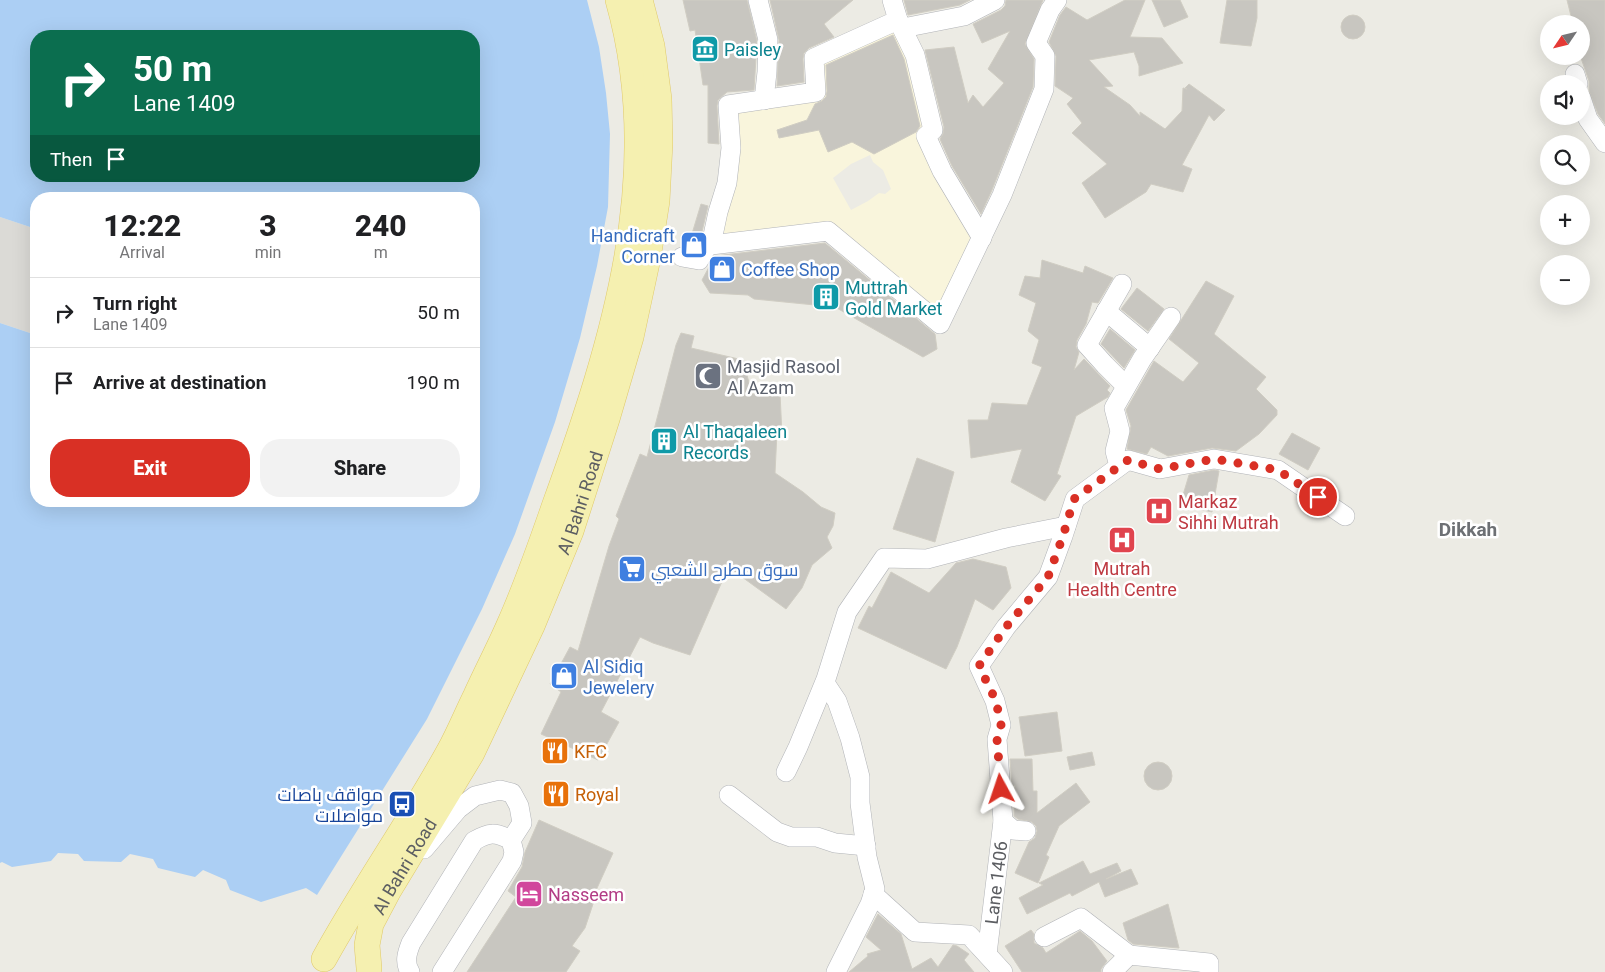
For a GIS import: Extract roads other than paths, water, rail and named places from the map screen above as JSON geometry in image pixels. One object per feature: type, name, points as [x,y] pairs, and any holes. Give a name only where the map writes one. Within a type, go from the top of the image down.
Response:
[{"type":"main road","name":"Al Bahri Road","points":[[320,965],[450,750],[510,623],[542,540],[592,396],[608,344],[624,274],[635,208],[638,170],[635,88],[628,41],[618,0]]},
{"type":"main road","name":"Al Bahri Road","points":[[370,970],[368,945],[371,924],[389,890],[472,753],[532,626],[571,531],[631,336],[648,258],[657,201],[660,143],[659,99],[652,46],[640,0]]},
{"type":"main road","points":[[320,965],[332,954],[349,952],[364,960],[370,970]]},
{"type":"street","points":[[758,0],[768,40],[764,100]]},
{"type":"street","points":[[892,0],[900,24],[915,55],[933,130],[926,136],[942,171],[982,238]]},
{"type":"street","points":[[711,245],[727,183],[731,148],[728,105],[816,92],[814,58],[900,24],[964,16],[995,0]]},
{"type":"street","points":[[682,257],[699,260],[708,245],[828,231],[940,324],[1002,195],[1044,89],[1045,56],[1036,43],[1050,10],[1057,0]]},
{"type":"street","points":[[1590,122],[1605,143]]},
{"type":"street","points":[[1122,284],[1087,344],[1104,365],[1126,386]]},
{"type":"street","points":[[1106,311],[1150,348]]},
{"type":"street","points":[[1119,466],[1115,451],[1120,431],[1114,408],[1126,386],[1171,317]]},
{"type":"street","points":[[786,772],[825,683],[847,612],[884,558],[927,559],[1006,538],[1066,526],[1074,499],[1128,460],[1160,469],[1214,459],[1278,470],[1345,516]]},
{"type":"street","name":"Lane 1406","points":[[987,954],[1003,821],[997,739],[1001,725],[996,701],[979,666],[1006,627],[1048,577],[1066,526]]},
{"type":"street","points":[[825,683],[837,701],[850,738],[860,777],[860,803],[875,890],[836,972]]},
{"type":"street","points":[[389,890],[458,809],[475,796],[500,790],[512,793],[519,806],[522,823],[511,840],[514,852],[512,862],[442,972]]},
{"type":"street","points":[[729,795],[777,832],[791,837],[817,837],[835,842],[866,846]]},
{"type":"street","points":[[1003,821],[1013,830],[1026,831]]},
{"type":"street","points":[[410,972],[406,957],[411,943],[474,841],[486,834],[500,834],[511,840]]},
{"type":"street","points":[[873,894],[916,932],[969,935],[1003,972]]},
{"type":"street","points":[[1044,937],[1081,918],[1129,955],[1209,963],[1209,972]]},
{"type":"street","points":[[1112,972],[1129,955]]},
{"type":"water","points":[[0,0],[587,0],[599,47],[606,93],[610,134],[608,207],[597,266],[580,338],[555,422],[515,534],[482,609],[427,719],[317,895],[306,888],[261,902],[230,890],[226,880],[203,870],[195,877],[158,868],[153,859],[130,854],[121,862],[84,861],[78,854],[58,853],[51,861],[12,867],[2,862],[0,863],[0,323],[30,333],[30,507],[480,507],[480,192],[30,192],[30,227],[0,217]]},
{"type":"place","name":"Paisley","points":[[705,49]]},
{"type":"place","name":"Handicraft Corner","points":[[694,245]]},
{"type":"place","name":"Coffee Shop","points":[[722,269]]},
{"type":"place","name":"Muttrah Gold Market","points":[[826,297]]},
{"type":"place","name":"Masjid Rasool Al Azam","points":[[708,376]]},
{"type":"place","name":"Al Thaqaleen Records","points":[[664,441]]},
{"type":"place","name":"Markaz Sihhi Mutrah","points":[[1159,511]]},
{"type":"place","name":"Mutrah Health Centre","points":[[1122,540]]},
{"type":"place","name":"سوق مطرح الشعبي","points":[[632,569]]},
{"type":"place","name":"Al Sidiq Jewelery","points":[[564,676]]},
{"type":"place","name":"KFC","points":[[555,751]]},
{"type":"place","name":"Royal","points":[[556,794]]},
{"type":"place","name":"مواقف باصات مواصلات","points":[[402,804]]},
{"type":"place","name":"Nasseem","points":[[529,894]]},
{"type":"district","name":"Dikkah","points":[[1468,529]]}]
